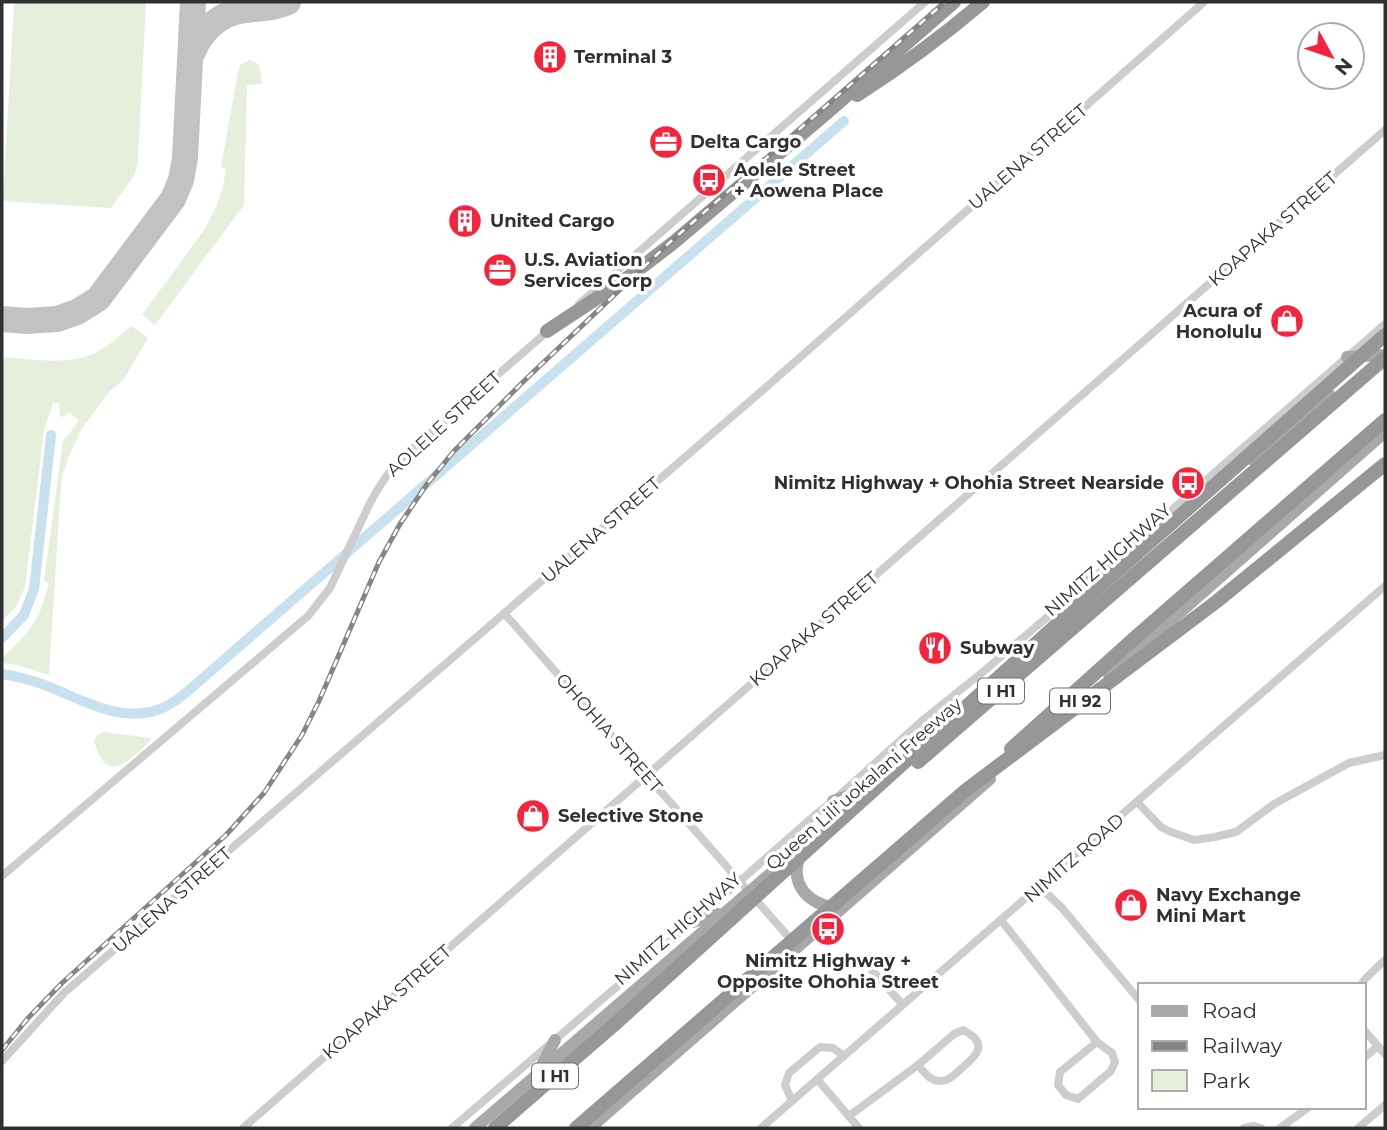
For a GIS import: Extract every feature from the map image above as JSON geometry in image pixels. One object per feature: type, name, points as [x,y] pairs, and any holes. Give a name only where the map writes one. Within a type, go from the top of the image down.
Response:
[{"type":"highway","points":[[547,331],[626,279],[673,243],[954,2]]},
{"type":"highway","points":[[823,116],[882,79],[942,36],[983,2]]},
{"type":"highway","points":[[615,1024],[1385,328]]},
{"type":"highway","name":"Queen Liliʻuokalani Freeway","points":[[495,1128],[1384,355]]},
{"type":"highway","name":"I H1","points":[[576,1128],[966,790],[1138,635],[1385,421]]},
{"type":"highway","points":[[966,790],[1216,602],[1385,464]]},
{"type":"main road","points":[[1347,357],[1384,355]]},
{"type":"main road","name":"NIMITZ HIGHWAY","points":[[475,1128],[725,912],[744,886],[812,838],[1222,486],[1384,355]]},
{"type":"main road","name":"HI 92","points":[[590,1128],[1385,432]]},
{"type":"main road","points":[[1222,486],[1231,459]]},
{"type":"main road","points":[[1088,581],[1117,576]]},
{"type":"main road","points":[[833,801],[869,789]]},
{"type":"main road","points":[[812,838],[802,850],[797,863],[800,886],[817,903],[837,908],[848,904]]},
{"type":"main road","points":[[692,922],[725,912]]},
{"type":"main road","points":[[537,1074],[555,1040]]},
{"type":"street","name":"AOLELE STREET","points":[[2,876],[300,624],[323,598],[377,489],[397,463],[925,2]]},
{"type":"street","name":"UALENA STREET","points":[[2,1061],[64,993],[774,380],[1204,2]]},
{"type":"street","name":"KOAPAKA STREET","points":[[243,1128],[1385,130]]},
{"type":"street","points":[[452,1128],[692,922],[744,886],[814,816],[923,720],[984,671],[1347,357],[1385,328]]},
{"type":"street","name":"NIMITZ ROAD","points":[[761,1128],[1385,586]]},
{"type":"street","name":"OHOHIA STREET","points":[[504,613],[797,947]]},
{"type":"street","points":[[1138,803],[1161,827],[1171,832],[1194,840],[1215,837],[1236,832],[1274,804],[1349,763],[1385,755]]},
{"type":"street","points":[[1040,887],[1062,908],[1138,999]]},
{"type":"street","points":[[1001,920],[1097,1042],[1112,1053],[1115,1062],[1111,1071],[1078,1099],[1070,1097],[1058,1085],[1060,1072],[1097,1042]]},
{"type":"street","points":[[1362,983],[1385,960]]},
{"type":"street","points":[[872,970],[902,1004]]},
{"type":"street","points":[[849,1116],[918,1065],[954,1034],[963,1030],[974,1036],[978,1045],[976,1056],[947,1081],[938,1082],[918,1065]]},
{"type":"street","points":[[1366,1032],[1385,1054]]},
{"type":"street","points":[[1366,1056],[1378,1046]]},
{"type":"street","points":[[792,1101],[785,1085],[789,1073],[820,1047],[833,1048],[844,1056]]},
{"type":"street","points":[[817,1079],[859,1128]]},
{"type":"street","points":[[1359,1128],[1385,1105]]},
{"type":"street","points":[[1280,1128],[1306,1109]]},
{"type":"street","points":[[1244,1128],[1261,1128]]},
{"type":"green space","points":[[14,2],[146,2],[138,160],[135,174],[111,208],[3,201]]},
{"type":"green space","points":[[249,60],[259,66],[262,84],[247,85],[244,205],[155,325],[142,315],[205,229],[222,192],[226,169],[221,167],[238,72],[241,64]]},
{"type":"green space","points":[[131,326],[148,338],[123,380],[110,391],[82,428],[62,477],[49,675],[2,663],[2,658],[33,625],[45,596],[49,583],[44,581],[63,440],[79,420],[69,412],[64,417],[60,416],[59,403],[53,403],[44,430],[25,587],[15,608],[2,621],[2,357],[50,361],[84,357],[105,347]]},
{"type":"green space","points":[[104,732],[151,739],[126,762],[114,766],[104,762],[94,741],[97,735]]},
{"type":"waterway","points":[[2,674],[39,683],[98,707],[129,714],[144,713],[171,704],[844,121]]},
{"type":"waterway","points":[[2,638],[24,615],[34,589],[51,435]]},
{"type":"taxiway","points":[[2,319],[57,319],[77,312],[98,299],[173,199],[181,180],[185,158],[193,2]]},
{"type":"taxiway","points":[[192,54],[200,38],[219,19],[236,12],[288,2]]},
{"type":"railway","points":[[2,1050],[62,983],[226,835],[264,793],[302,735],[379,562],[400,524],[454,451],[669,243],[945,2]]},
{"type":"place","name":"Terminal 3","points":[[550,57]]},
{"type":"place","name":"Delta Cargo","points":[[666,142]]},
{"type":"place","name":"Aolele Street + Aowena Place","points":[[709,180]]},
{"type":"place","name":"United Cargo","points":[[465,221]]},
{"type":"place","name":"U.S. Aviation Services Corp","points":[[500,270]]},
{"type":"place","name":"Acura of Honolulu","points":[[1287,321]]},
{"type":"place","name":"Nimitz Highway + Ohohia Street Nearside","points":[[1188,483]]},
{"type":"place","name":"Subway","points":[[935,648]]},
{"type":"place","name":"Selective Stone","points":[[533,816]]},
{"type":"place","name":"Navy Exchange Mini Mart","points":[[1131,905]]},
{"type":"place","name":"Nimitz Highway + Opposite Ohohia Street","points":[[828,929]]}]
